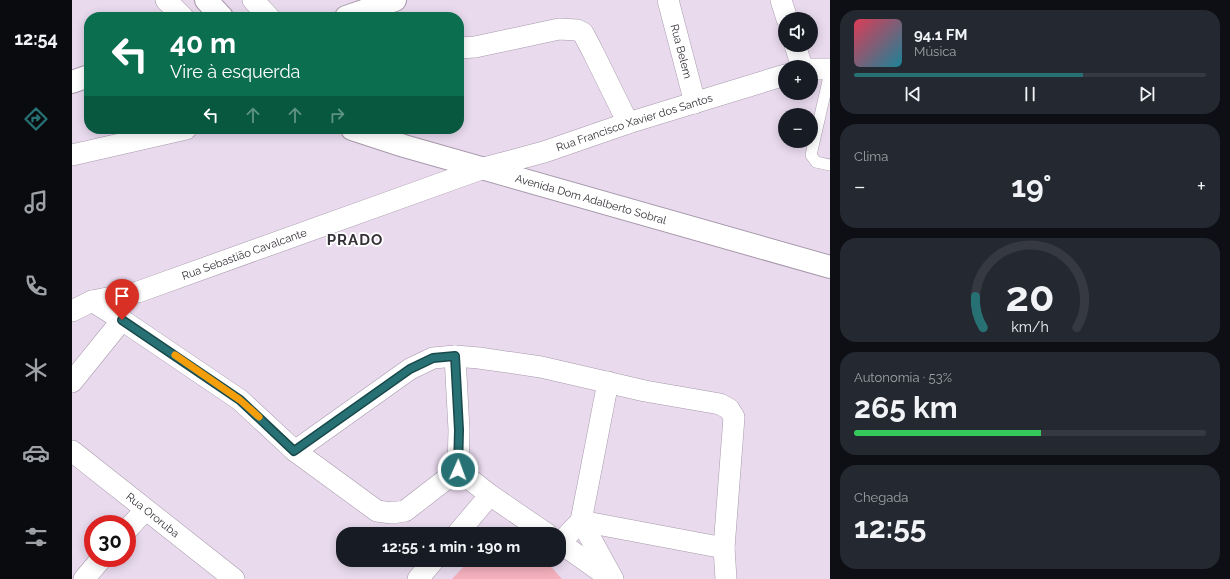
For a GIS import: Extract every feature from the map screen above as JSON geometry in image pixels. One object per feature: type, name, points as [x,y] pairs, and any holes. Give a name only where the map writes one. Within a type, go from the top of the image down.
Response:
[{"type":"main road","points":[[206,0],[217,12]]},
{"type":"main road","points":[[378,12],[395,0]]},
{"type":"main road","points":[[72,82],[84,78]]},
{"type":"main road","name":"Avenida Dom Adalberto Sobral","points":[[367,134],[404,146],[830,268]]},
{"type":"street","points":[[166,0],[178,12]]},
{"type":"street","points":[[253,0],[264,12]]},
{"type":"street","name":"Rua Belem","points":[[668,0],[695,103]]},
{"type":"street","points":[[781,0],[785,12]]},
{"type":"street","points":[[464,48],[475,47],[559,29],[577,30],[583,33],[628,123]]},
{"type":"street","points":[[818,69],[830,70]]},
{"type":"street","name":"Rua Francisco Xavier dos Santos","points":[[484,168],[544,152],[628,123],[778,77]]},
{"type":"street","points":[[72,155],[164,134]]},
{"type":"street","name":"Rua Sebastião Cavalcante","points":[[72,311],[92,301],[138,292],[484,168]]},
{"type":"street","points":[[92,301],[240,400],[294,451],[377,511],[392,513],[405,511],[458,470]]},
{"type":"street","points":[[72,382],[122,320]]},
{"type":"street","points":[[294,451],[410,369],[433,358],[455,356],[541,367],[645,391],[720,404],[729,409],[734,416],[724,548],[726,579]]},
{"type":"street","points":[[455,356],[459,430],[458,470]]},
{"type":"street","points":[[608,382],[581,521],[612,579]]},
{"type":"street","name":"Rua Ororuba","points":[[72,451],[234,579]]},
{"type":"street","points":[[458,470],[490,495],[536,527]]},
{"type":"street","points":[[462,527],[490,495]]},
{"type":"street","points":[[136,520],[145,510]]},
{"type":"street","points":[[566,532],[581,521],[724,548]]},
{"type":"street","points":[[566,548],[612,579]]},
{"type":"street","points":[[84,579],[94,567]]},
{"type":"street","points":[[418,579],[428,567]]},
{"type":"lane","points":[[830,70],[811,155],[816,162],[830,165]]},
{"type":"shaded area","points":[[463,567],[551,567],[562,579],[452,579]]},
{"type":"slow traffic","points":[[175,355],[228,390],[259,417]]},
{"type":"district","name":"PRADO","points":[[355,240]]},
{"type":"route","points":[[122,320],[228,390],[294,451],[410,369],[433,358],[455,356],[459,430],[458,470]]}]
